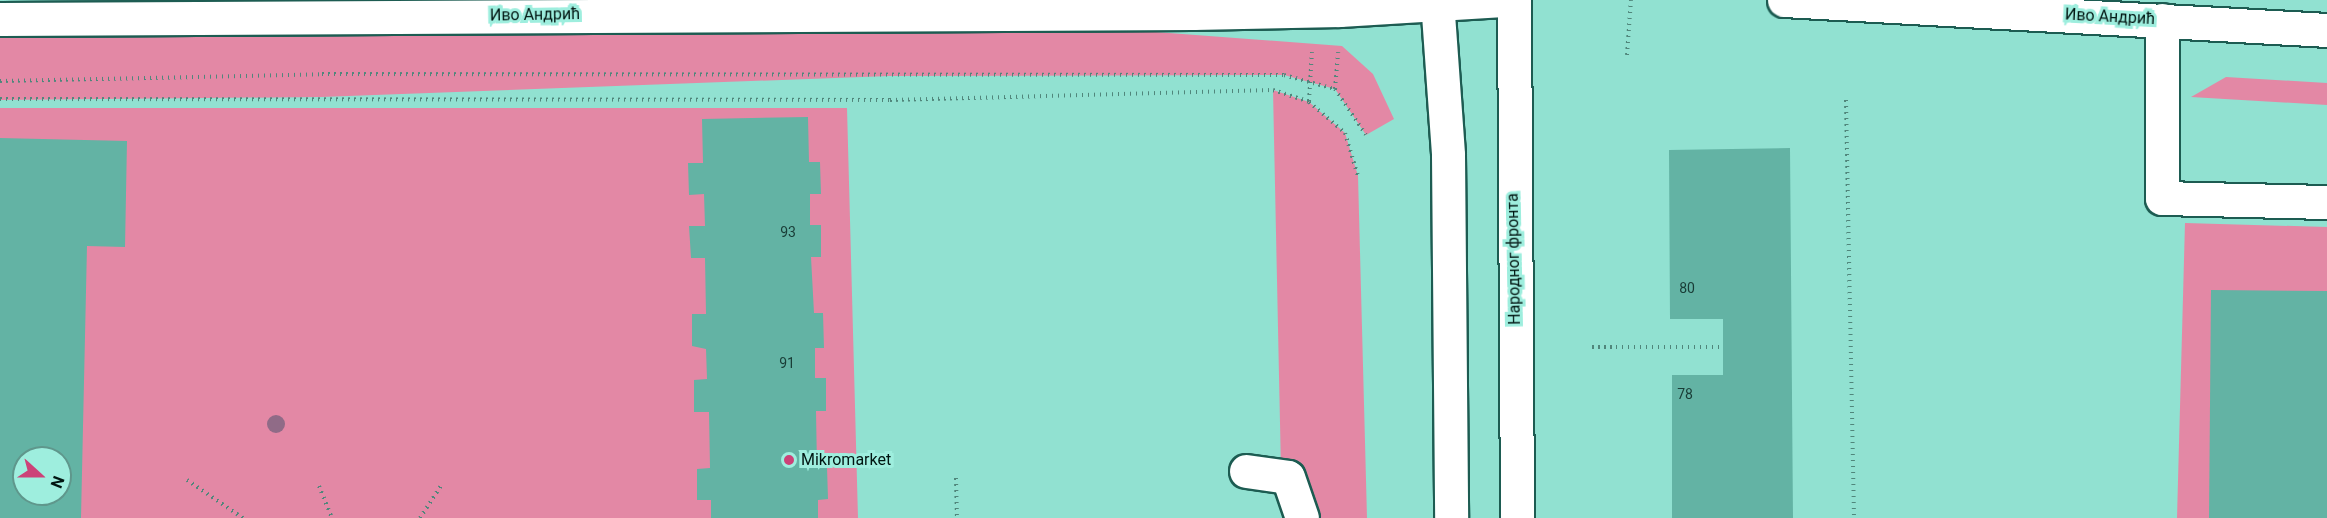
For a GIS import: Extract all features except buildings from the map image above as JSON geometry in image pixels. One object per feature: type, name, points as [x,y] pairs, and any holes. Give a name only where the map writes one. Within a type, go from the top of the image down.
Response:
[{"type":"street","name":"Иво Андрић","points":[[0,20],[612,7],[1193,7],[1503,0]]},
{"type":"street","name":"Народног фронта","points":[[1514,0],[1517,518]]},
{"type":"street","name":"Иво Андрић","points":[[1784,0],[2327,30]]},
{"type":"street","points":[[1437,2],[1448,155],[1451,518]]},
{"type":"street","points":[[2162,20],[2163,198],[2327,202]]},
{"type":"street","points":[[1246,471],[1288,477],[1302,518]]},
{"type":"path","points":[[1627,55],[1631,0]]},
{"type":"path","points":[[0,81],[322,74],[1284,75],[1335,89],[1366,135]]},
{"type":"path","points":[[0,99],[890,100],[1273,90],[1309,102],[1345,133],[1358,176]]},
{"type":"path","points":[[1846,100],[1854,518]]},
{"type":"path","points":[[1592,347],[1723,347]]},
{"type":"path","points":[[956,478],[957,518]]},
{"type":"path","points":[[187,480],[243,518]]},
{"type":"path","points":[[319,486],[332,518]]},
{"type":"path","points":[[420,518],[441,486]]},
{"type":"shaded area","points":[[889,12],[1342,46],[1373,74],[1394,119],[1366,135],[1335,89],[1284,75],[889,76],[321,97],[0,100],[0,19]]},
{"type":"shaded area","points":[[2226,77],[2327,83],[2327,105],[2191,97]]},
{"type":"shaded area","points":[[1273,90],[1309,102],[1345,133],[1358,176],[1367,518],[1282,518]]},
{"type":"shaded area","points":[[0,108],[847,108],[858,518],[0,518]]},
{"type":"shaded area","points":[[2185,223],[2327,227],[2327,518],[2177,518]]},
{"type":"place","name":"Mikromarket","points":[[789,460]]}]
